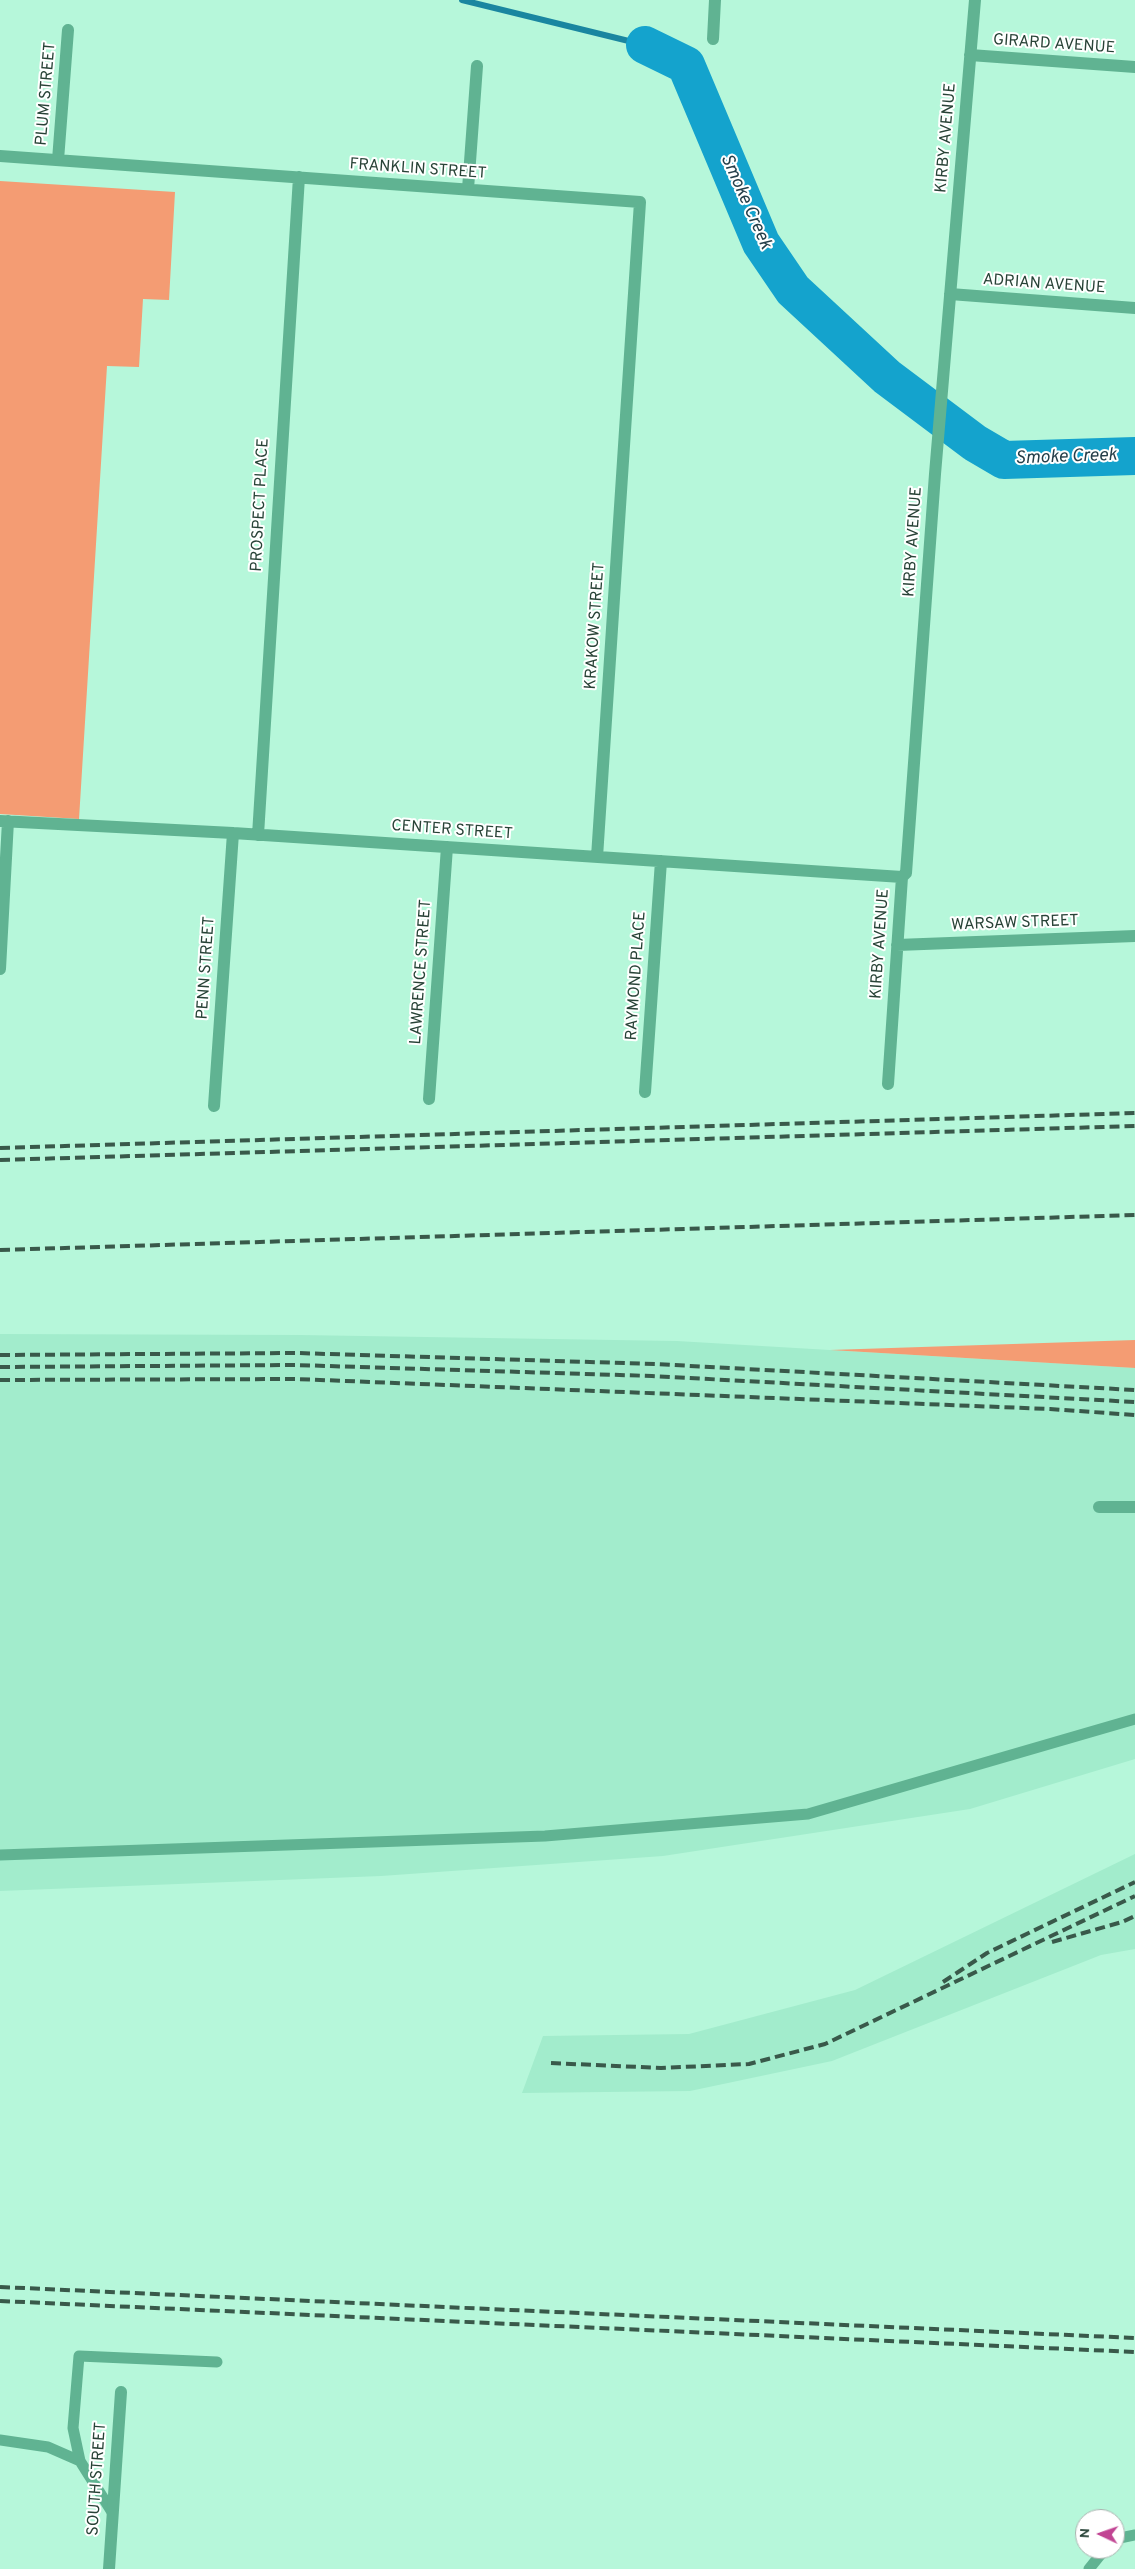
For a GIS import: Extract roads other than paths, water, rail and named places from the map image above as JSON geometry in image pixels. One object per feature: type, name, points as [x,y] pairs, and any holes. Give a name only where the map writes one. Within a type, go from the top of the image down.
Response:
[{"type":"street","points":[[712,39],[716,0]]},
{"type":"street","name":"KIRBY AVENUE","points":[[888,1084],[902,878],[906,873],[935,474],[975,0]]},
{"type":"street","name":"PLUM STREET","points":[[58,160],[68,30]]},
{"type":"street","name":"GIRARD AVENUE","points":[[970,55],[1135,67]]},
{"type":"street","points":[[468,189],[477,66]]},
{"type":"street","name":"FRANKLIN STREET","points":[[0,156],[640,202],[626,396]]},
{"type":"street","name":"PROSPECT PLACE","points":[[258,835],[299,177]]},
{"type":"street","name":"ADRIAN AVENUE","points":[[950,294],[1135,308]]},
{"type":"street","name":"KRAKOW STREET","points":[[597,857],[626,396]]},
{"type":"street","points":[[0,969],[4,821]]},
{"type":"street","name":"CENTER STREET","points":[[4,821],[233,833],[902,878]]},
{"type":"street","name":"PENN STREET","points":[[214,1106],[233,833]]},
{"type":"street","name":"LAWRENCE STREET","points":[[429,1099],[447,847]]},
{"type":"street","name":"RAYMOND PLACE","points":[[645,1092],[661,862]]},
{"type":"street","name":"WARSAW STREET","points":[[897,945],[1135,936]]},
{"type":"street","points":[[1099,1507],[1135,1508]]},
{"type":"street","name":"SOUTH STREET","points":[[108,2569],[121,2392]]},
{"type":"lane","points":[[0,1855],[545,1836],[808,1814],[1135,1719]]},
{"type":"lane","points":[[112,2512],[80,2461],[73,2428],[79,2356],[217,2362]]},
{"type":"lane","points":[[0,2440],[48,2447],[80,2461]]},
{"type":"lane","points":[[1089,2569],[1097,2559]]},
{"type":"waterway","name":"Smoke Creek","points":[[462,0],[645,45]]},
{"type":"waterway","name":"Smoke Creek","points":[[645,45],[686,65],[761,243],[793,290],[887,377],[975,443],[1004,460],[1135,456]]},
{"type":"railway","points":[[0,1148],[1135,1113]]},
{"type":"railway","points":[[0,1160],[1135,1126]]},
{"type":"railway","points":[[0,1250],[1135,1215]]},
{"type":"railway","points":[[0,1355],[296,1353],[655,1364],[1135,1390]]},
{"type":"railway","points":[[0,1367],[295,1365],[652,1376],[1135,1402]]},
{"type":"railway","points":[[0,1380],[296,1379],[1050,1409],[1135,1415]]},
{"type":"railway","points":[[943,1982],[987,1953],[1135,1882]]},
{"type":"railway","points":[[551,2063],[661,2068],[749,2064],[825,2044],[1135,1896]]},
{"type":"railway","points":[[1052,1942],[1122,1922],[1135,1916]]},
{"type":"railway","points":[[0,2287],[1135,2338]]},
{"type":"railway","points":[[0,2301],[1135,2352]]}]
